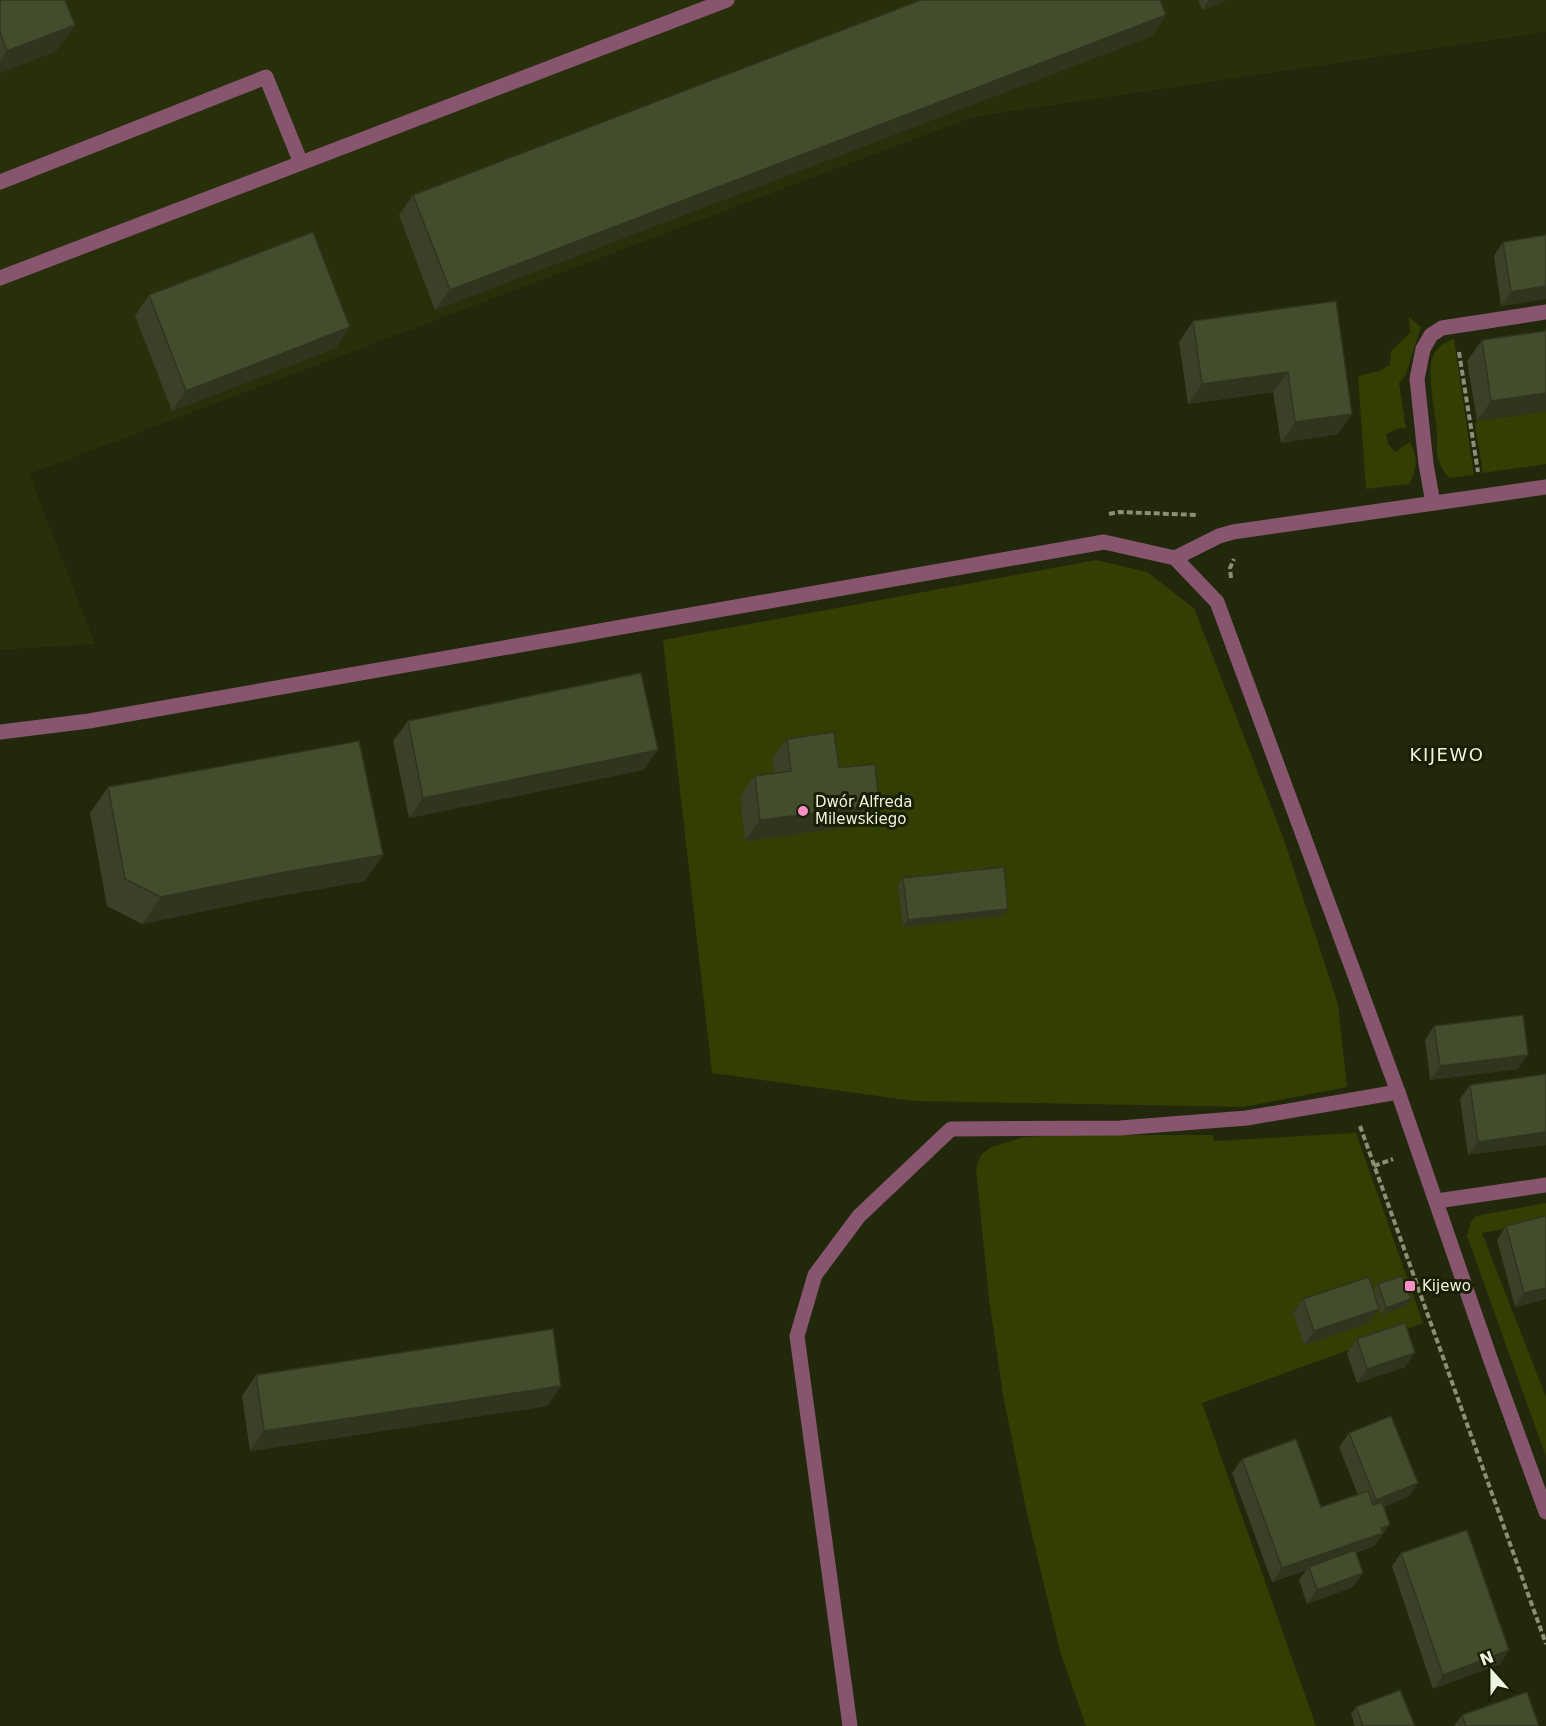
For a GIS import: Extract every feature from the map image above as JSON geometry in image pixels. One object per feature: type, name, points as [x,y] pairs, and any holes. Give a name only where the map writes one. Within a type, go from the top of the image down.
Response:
[{"type":"street","points":[[0,278],[727,0]]},
{"type":"street","points":[[0,182],[266,77],[300,163]]},
{"type":"street","points":[[1433,503],[1426,464],[1418,379],[1423,349],[1431,335],[1442,328],[1546,312]]},
{"type":"street","points":[[1175,558],[1219,536],[1233,532],[1546,487]]},
{"type":"street","points":[[0,732],[89,721],[1104,543],[1175,558],[1217,602],[1398,1092],[1546,1512]]},
{"type":"street","points":[[850,1726],[797,1336],[815,1275],[859,1216],[951,1129],[1120,1128],[1247,1118],[1398,1092]]},
{"type":"street","points":[[1437,1201],[1546,1185]]},
{"type":"path","points":[[1458,344],[1479,479]]},
{"type":"path","points":[[1350,1100],[1546,1644]]},
{"type":"shaded area","points":[[0,0],[1546,0],[1546,32],[973,117],[29,474],[95,644],[0,650]]},
{"type":"shaded area","points":[[1409,317],[1421,327],[1406,374],[1399,383],[1406,428],[1386,434],[1388,444],[1395,452],[1410,442],[1416,458],[1414,473],[1409,484],[1366,489],[1358,376],[1379,371],[1390,365],[1391,351],[1410,333]]},
{"type":"shaded area","points":[[1454,339],[1474,475],[1449,478],[1438,457],[1431,363],[1437,350],[1444,343]]},
{"type":"shaded area","points":[[1546,411],[1546,464],[1483,473],[1475,425],[1477,421]]},
{"type":"shaded area","points":[[1096,560],[1147,572],[1194,608],[1283,837],[1338,1004],[1347,1087],[1244,1107],[914,1101],[712,1073],[663,640]]},
{"type":"shaded area","points":[[1356,1133],[1423,1323],[1202,1403],[1316,1726],[1086,1726],[1060,1651],[1027,1514],[1003,1395],[989,1299],[976,1168],[981,1155],[991,1147],[1024,1137],[1213,1135],[1214,1141]]},
{"type":"shaded area","points":[[1546,1203],[1546,1222],[1482,1233],[1546,1397],[1546,1457],[1467,1236],[1471,1222],[1476,1216]]},
{"type":"building","points":[[0,0],[65,0],[75,25],[7,51],[0,32]]},
{"type":"building","points":[[921,0],[1160,0],[1166,15],[450,290],[413,195]]},
{"type":"building","points":[[313,232],[350,327],[186,391],[149,295]]},
{"type":"building","points":[[1546,235],[1546,286],[1511,292],[1503,242]]},
{"type":"building","points":[[1336,301],[1352,414],[1295,422],[1288,372],[1202,384],[1193,321]]},
{"type":"building","points":[[1546,331],[1546,393],[1491,401],[1482,340]]},
{"type":"building","points":[[641,673],[658,750],[423,798],[408,721]]},
{"type":"building","points":[[834,732],[839,768],[875,764],[879,805],[760,820],[755,776],[791,771],[787,739]]},
{"type":"building","points":[[359,741],[383,855],[161,897],[125,879],[108,787]]},
{"type":"building","points":[[1004,867],[1008,909],[908,920],[903,878]]},
{"type":"building","points":[[1523,1015],[1528,1055],[1440,1066],[1434,1026]]},
{"type":"building","points":[[1546,1074],[1546,1132],[1478,1142],[1470,1085]]},
{"type":"building","points":[[1546,1216],[1546,1288],[1524,1293],[1506,1226]]},
{"type":"building","points":[[1402,1276],[1411,1299],[1386,1308],[1378,1284]]},
{"type":"building","points":[[1369,1277],[1379,1309],[1314,1331],[1303,1299]]},
{"type":"building","points":[[1405,1323],[1415,1353],[1367,1369],[1357,1339]]},
{"type":"building","points":[[553,1329],[561,1386],[264,1431],[256,1375]]},
{"type":"building","points":[[1391,1416],[1418,1483],[1376,1500],[1349,1433]]},
{"type":"building","points":[[1296,1439],[1321,1507],[1368,1491],[1373,1505],[1382,1502],[1390,1525],[1381,1528],[1383,1533],[1282,1568],[1242,1459]]},
{"type":"building","points":[[1467,1530],[1509,1650],[1443,1675],[1401,1553]]},
{"type":"building","points":[[1355,1550],[1363,1573],[1317,1590],[1309,1567]]},
{"type":"building","points":[[1400,1690],[1415,1726],[1363,1726],[1356,1707]]},
{"type":"building","points":[[1527,1692],[1539,1726],[1466,1726],[1462,1715]]},
{"type":"place","name":"Dwór Alfreda Milewskiego","points":[[803,811]]},
{"type":"place","name":"Kijewo","points":[[1410,1286]]},
{"type":"district","name":"KIJEWO","points":[[1447,755]]}]
